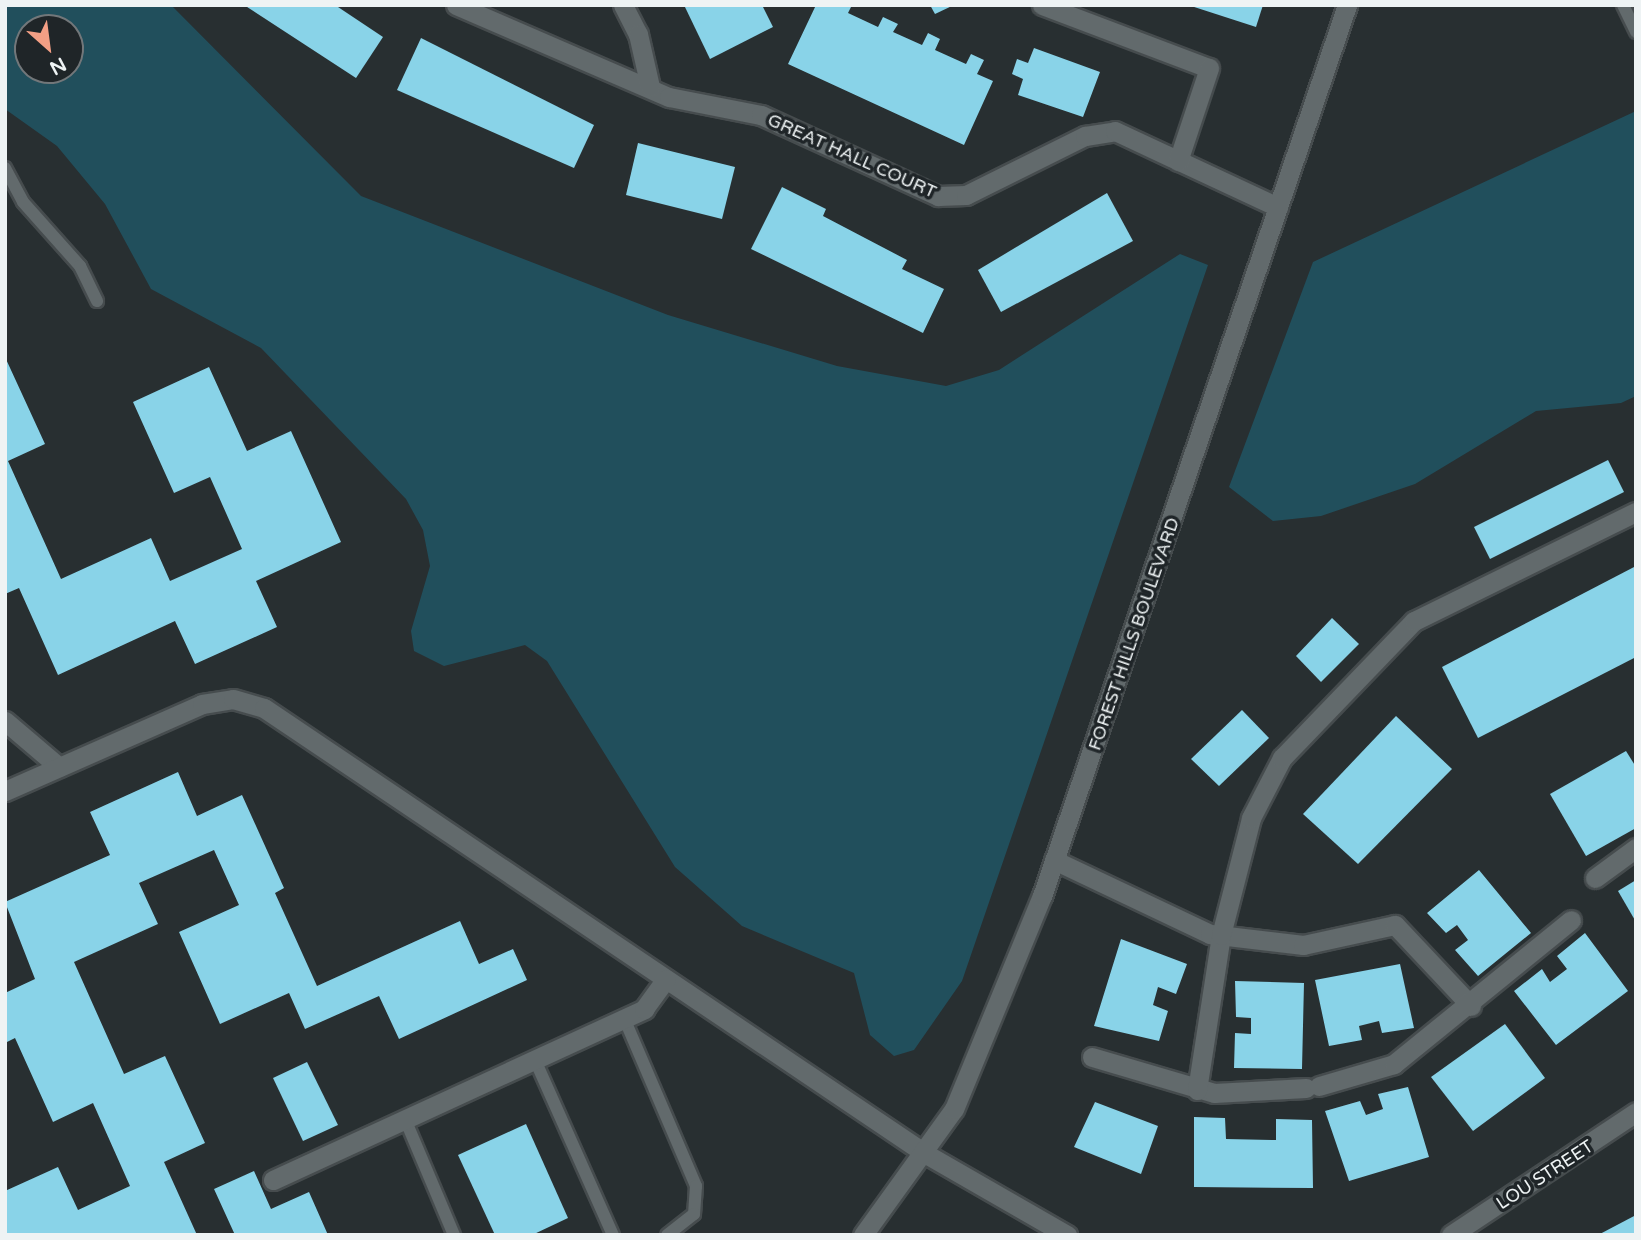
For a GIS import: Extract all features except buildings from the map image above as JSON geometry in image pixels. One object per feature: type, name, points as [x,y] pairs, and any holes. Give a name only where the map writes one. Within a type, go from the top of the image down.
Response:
[{"type":"street","name":"GREAT HALL COURT","points":[[456,5],[650,87],[761,115],[952,198],[1086,136],[1115,131],[1278,207]]},
{"type":"street","points":[[623,5],[638,34],[650,87]]},
{"type":"street","points":[[1042,5],[1209,68],[1178,161]]},
{"type":"street","name":"FOREST HILLS BOULEVARD","points":[[863,1235],[926,1154],[954,1109],[1054,860],[1347,5]]},
{"type":"street","points":[[1198,1090],[1221,935],[1251,818],[1282,758],[1414,621],[1636,512]]},
{"type":"street","points":[[5,790],[202,704],[233,699],[264,708],[926,1154],[1067,1235]]},
{"type":"street","points":[[5,721],[59,767]]},
{"type":"street","points":[[1595,878],[1636,848]]},
{"type":"street","points":[[1054,860],[1221,935],[1303,945],[1395,925],[1471,1006]]},
{"type":"street","points":[[1092,1057],[1198,1090],[1313,1087],[1394,1064],[1471,1006],[1572,920]]},
{"type":"street","points":[[273,1180],[644,1009],[666,979]]},
{"type":"street","name":"LOU STREET","points":[[1451,1235],[1636,1112]]},
{"type":"lane","points":[[1623,5],[1636,32]]},
{"type":"lane","points":[[5,168],[23,202],[80,266],[97,301]]},
{"type":"lane","points":[[624,1018],[696,1185],[694,1214],[667,1235]]},
{"type":"lane","points":[[535,1060],[613,1235]]},
{"type":"lane","points":[[405,1119],[454,1235]]},
{"type":"shaded area","points":[[5,5],[171,5],[361,196],[668,315],[837,366],[946,386],[999,370],[1180,254],[1208,265],[962,981],[914,1050],[894,1056],[870,1035],[854,973],[742,926],[675,867],[547,661],[525,645],[444,666],[414,651],[411,631],[430,566],[423,530],[406,499],[261,348],[151,289],[105,204],[57,146],[5,109]]},
{"type":"shaded area","points":[[1636,111],[1636,396],[1621,403],[1536,411],[1415,484],[1321,516],[1273,521],[1229,487],[1313,262]]}]
